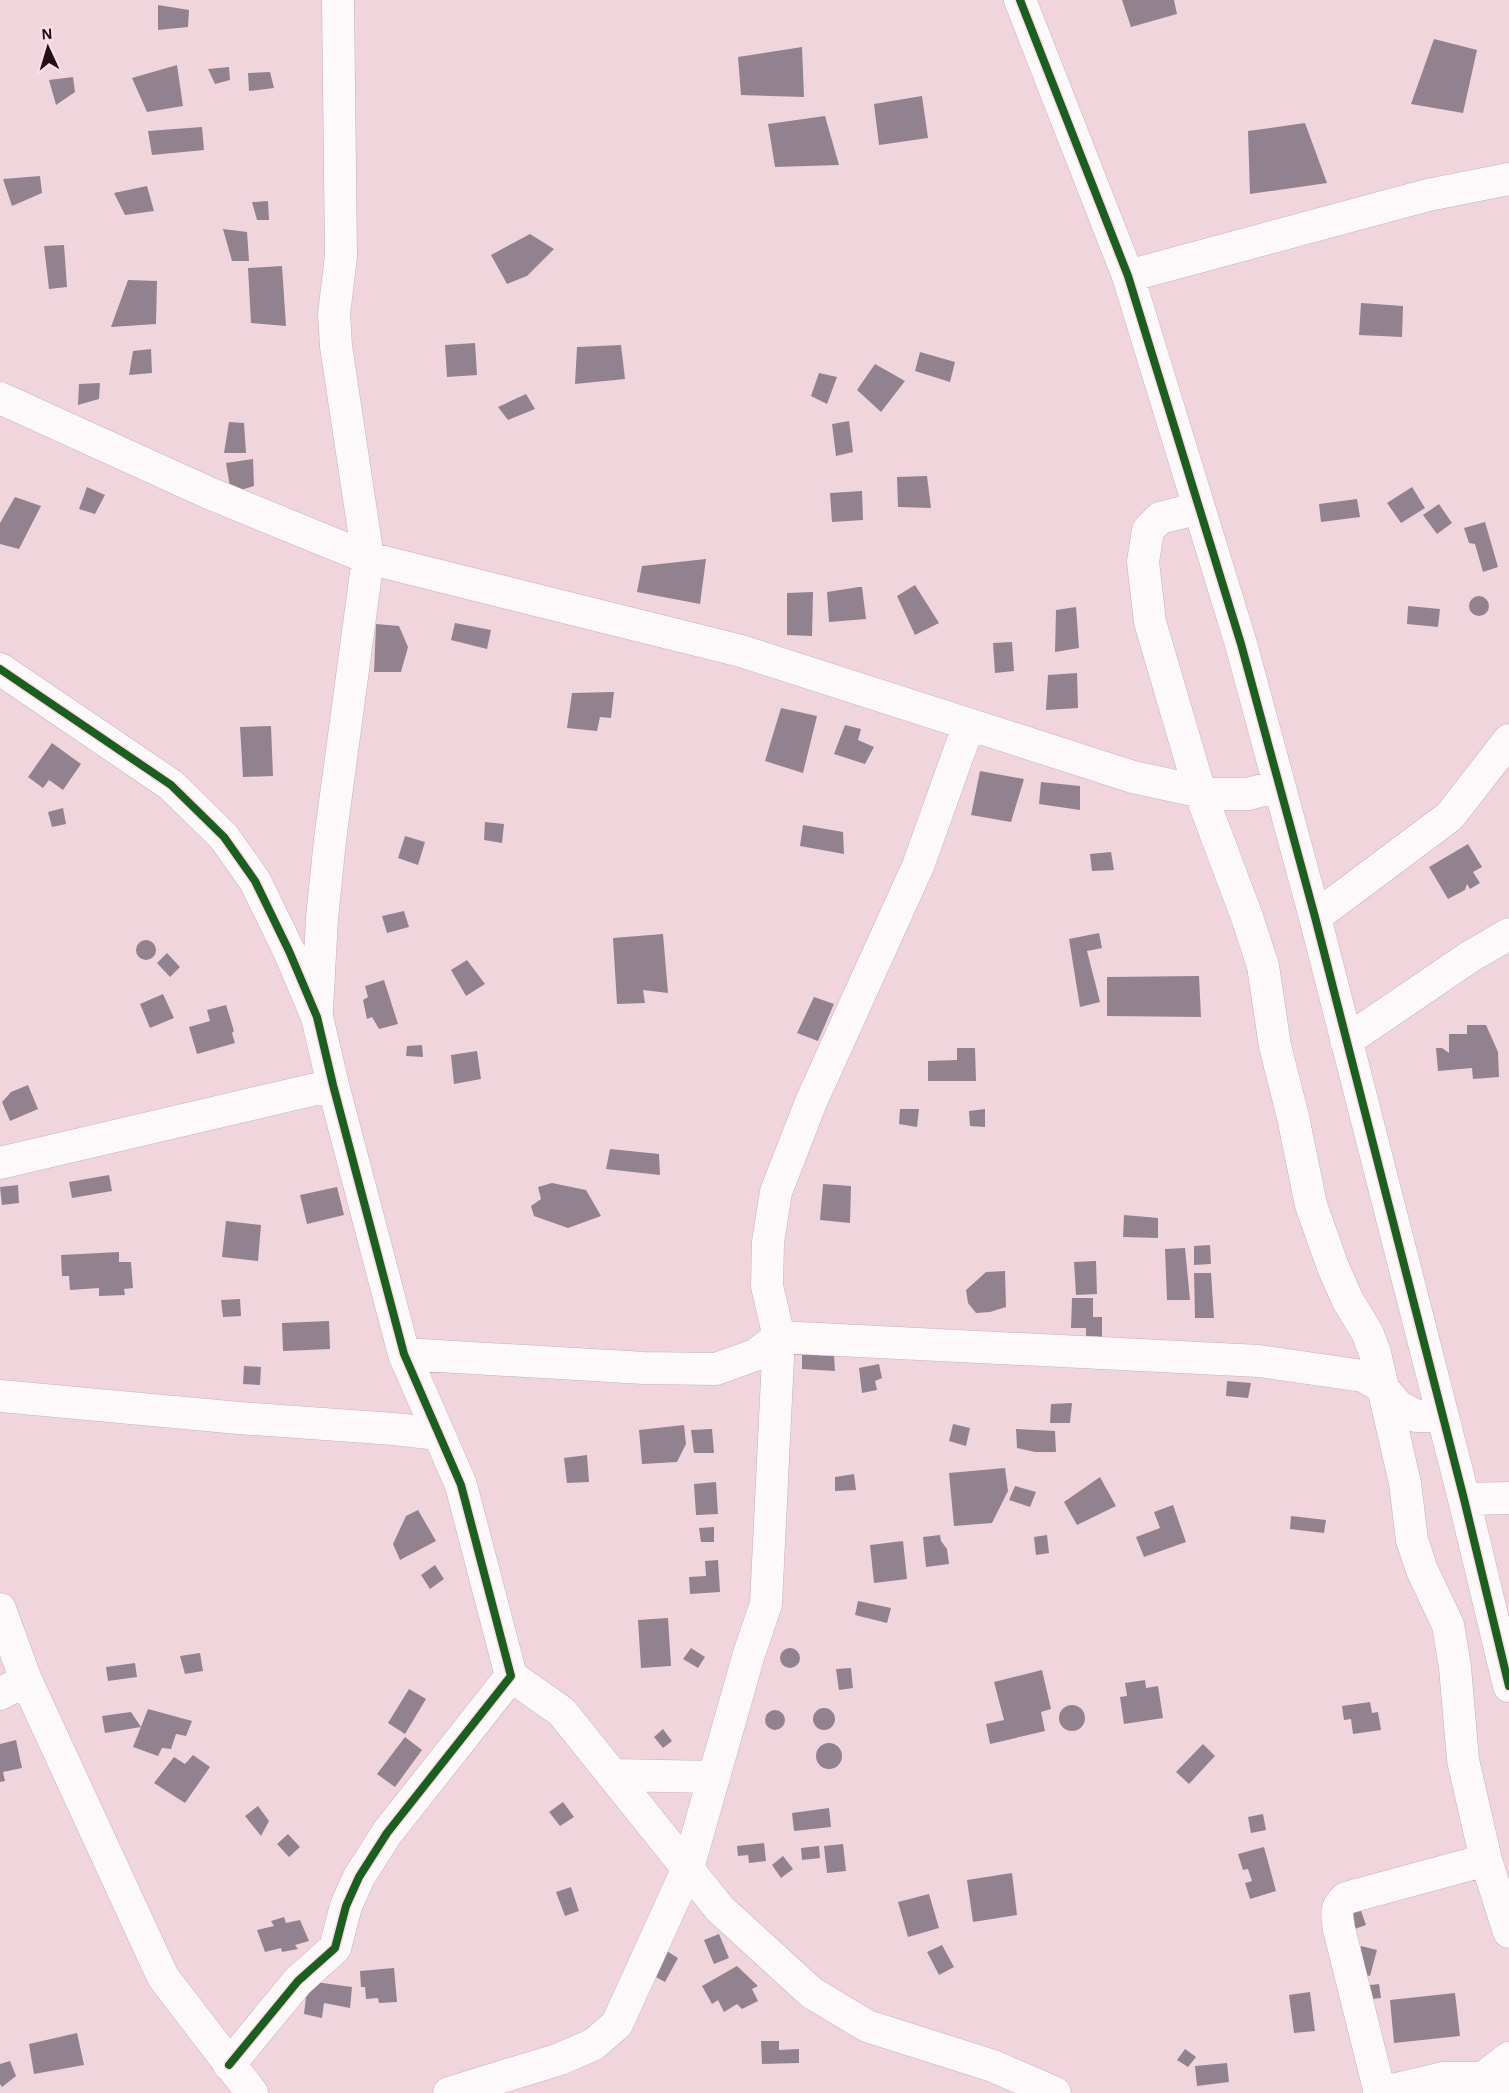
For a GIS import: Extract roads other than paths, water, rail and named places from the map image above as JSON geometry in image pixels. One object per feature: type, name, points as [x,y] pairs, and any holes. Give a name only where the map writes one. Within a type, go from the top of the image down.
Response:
[{"type":"street","points":[[317,1017],[322,918],[330,840],[368,558],[335,336],[334,314],[341,256],[338,0]]},
{"type":"street","points":[[1020,0],[1128,276],[1241,644],[1315,917],[1464,1499],[1509,1686]]},
{"type":"street","points":[[1128,276],[1428,195],[1509,179]]},
{"type":"street","points":[[0,398],[209,493],[368,558],[741,651],[1133,777],[1212,794],[1248,794],[1278,786]]},
{"type":"street","points":[[1199,508],[1160,518],[1148,530],[1143,561],[1150,622],[1200,792],[1263,966],[1275,1046],[1293,1117],[1311,1205],[1340,1284],[1367,1332],[1375,1353],[1405,1483],[1412,1539],[1422,1570],[1448,1625],[1455,1667],[1463,1760],[1486,1860],[1509,1932]]},
{"type":"street","points":[[0,669],[171,785],[224,837],[255,881],[289,951],[317,1017],[404,1354],[461,1485],[511,1676],[562,1712],[720,1909],[812,1993],[867,2026],[993,2066],[1043,2090]]},
{"type":"street","points":[[449,2093],[560,2059],[594,2044],[617,2024],[688,1868],[766,1604],[779,1336],[767,1286],[768,1242],[776,1192],[811,1102],[918,866],[969,724]]},
{"type":"street","points":[[1315,917],[1450,816],[1509,740]]},
{"type":"street","points":[[1346,1041],[1471,956],[1509,934]]},
{"type":"street","points":[[0,1163],[333,1085]]},
{"type":"street","points":[[404,1354],[644,1368],[716,1369],[754,1355],[779,1336],[1259,1361],[1363,1376],[1382,1387],[1398,1406],[1416,1416],[1441,1416]]},
{"type":"street","points":[[0,1396],[438,1434]]},
{"type":"street","points":[[1464,1499],[1509,1498]]},
{"type":"street","points":[[0,1609],[13,1687],[163,1977],[252,2093]]},
{"type":"street","points":[[229,2065],[298,1981],[334,1948],[346,1906],[359,1876],[387,1833],[511,1676]]},
{"type":"street","points":[[613,1775],[714,1777]]},
{"type":"street","points":[[1486,1860],[1346,1898],[1339,1904],[1336,1911],[1380,2093],[1443,2078],[1496,2084],[1509,2058]]}]
